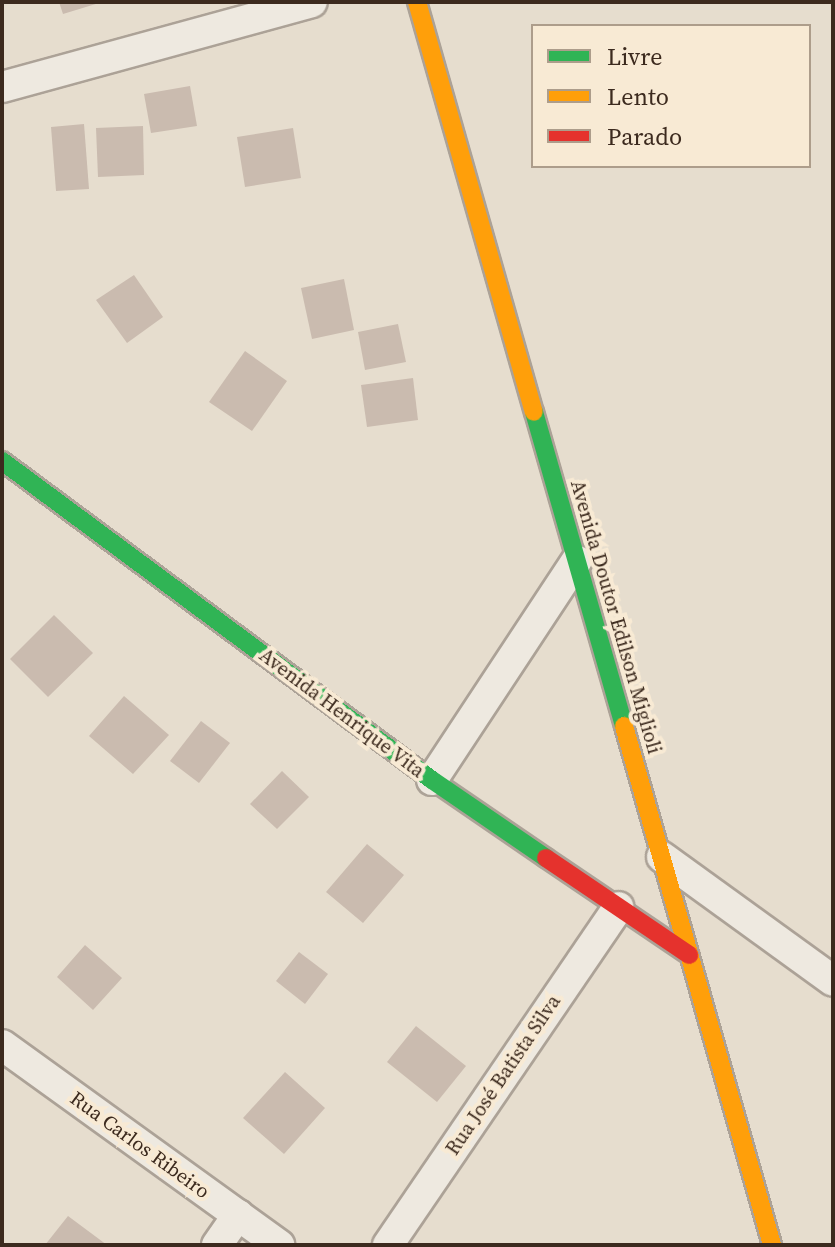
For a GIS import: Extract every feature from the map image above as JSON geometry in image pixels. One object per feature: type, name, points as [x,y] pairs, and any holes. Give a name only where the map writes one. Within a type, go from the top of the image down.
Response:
[{"type":"street","points":[[2,87],[312,2]]},
{"type":"street","name":"Avenida Doutor Edilson Miglioli","points":[[417,2],[772,1245]]},
{"type":"street","name":"Avenida Henrique Vita","points":[[2,461],[432,780],[689,955]]},
{"type":"street","points":[[432,780],[577,560]]},
{"type":"street","points":[[662,857],[833,981]]},
{"type":"street","name":"Rua José Batista Silva","points":[[388,1245],[619,907]]},
{"type":"street","name":"Rua Carlos Ribeiro","points":[[2,1045],[279,1245]]},
{"type":"street","points":[[217,1245],[238,1215]]},
{"type":"building","points":[[59,2],[99,2],[99,3],[63,14]]},
{"type":"building","points":[[190,86],[197,126],[151,133],[144,94]]},
{"type":"building","points":[[84,124],[89,189],[56,191],[51,127]]},
{"type":"building","points":[[143,126],[144,175],[98,177],[96,128]]},
{"type":"building","points":[[293,128],[301,178],[245,187],[237,137]]},
{"type":"building","points":[[134,275],[163,317],[127,343],[96,300]]},
{"type":"building","points":[[344,279],[354,330],[312,339],[301,288]]},
{"type":"building","points":[[398,324],[406,362],[365,370],[358,332]]},
{"type":"building","points":[[245,351],[287,381],[252,431],[209,402]]},
{"type":"building","points":[[413,378],[418,420],[367,427],[361,385]]},
{"type":"building","points":[[54,615],[93,653],[48,697],[10,659]]},
{"type":"building","points":[[124,696],[169,735],[133,774],[89,736]]},
{"type":"building","points":[[201,721],[230,743],[199,783],[170,761]]},
{"type":"building","points":[[282,771],[309,797],[277,829],[250,804]]},
{"type":"building","points":[[367,844],[404,875],[363,923],[326,892]]},
{"type":"building","points":[[85,945],[122,978],[93,1010],[57,977]]},
{"type":"building","points":[[299,952],[328,974],[305,1004],[276,981]]},
{"type":"building","points":[[416,1026],[466,1066],[437,1102],[387,1062]]},
{"type":"building","points":[[285,1072],[325,1108],[284,1154],[243,1118]]},
{"type":"building","points":[[68,1216],[107,1245],[45,1245]]},
{"type":"traffic: fast","points":[[534,412],[624,726]]},
{"type":"traffic: fast","points":[[2,461],[432,780],[546,858]]},
{"type":"traffic: slow","points":[[417,2],[534,412]]},
{"type":"traffic: slow","points":[[624,726],[772,1245]]},
{"type":"traffic: jam","points":[[546,858],[689,955]]}]
